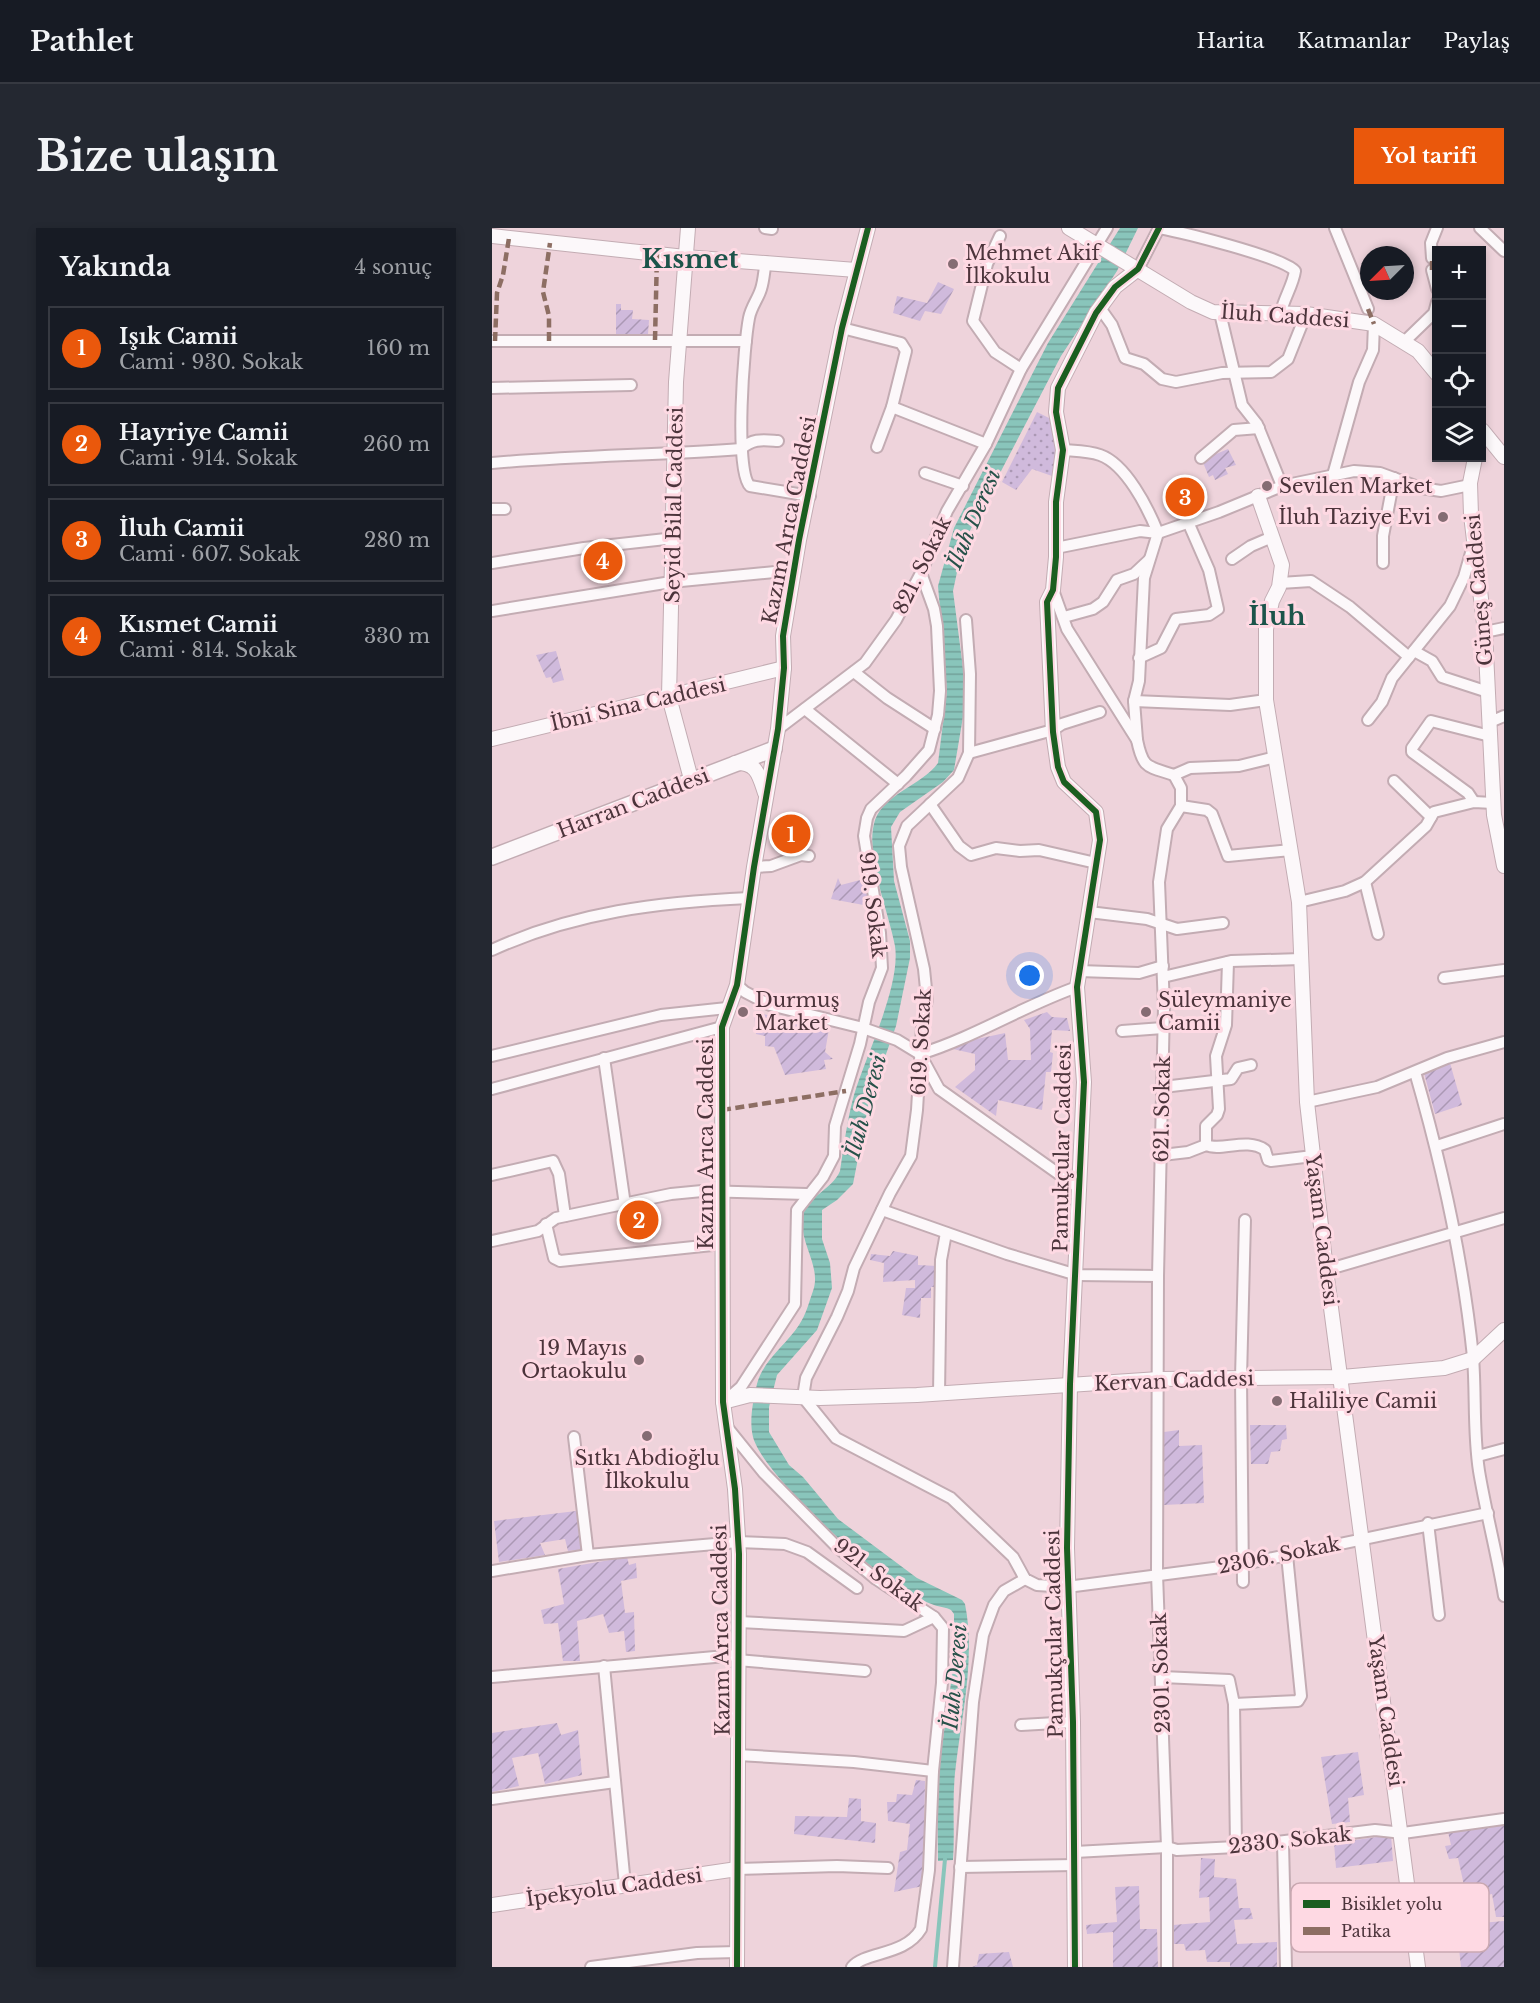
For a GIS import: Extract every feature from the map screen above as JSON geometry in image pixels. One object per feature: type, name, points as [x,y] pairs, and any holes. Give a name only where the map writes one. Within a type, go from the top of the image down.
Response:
[{"type":"main road","name":"Harran Caddesi","points":[[492,857],[774,749]]},
{"type":"street","name":"Seyid Bilal Caddesi","points":[[688,228],[678,340],[675,538],[671,582],[669,697],[691,779]]},
{"type":"street","name":"Kazım Arıca Caddesi","points":[[736,1967],[738,1542],[735,1489],[723,1402],[722,1027],[737,985],[749,898],[778,729],[784,668],[783,636],[795,570],[842,328],[868,228]]},
{"type":"street","points":[[1069,228],[1101,246]]},
{"type":"street","name":"821. Sokak","points":[[778,729],[854,672],[877,648],[921,573],[947,511],[986,444],[1022,369],[1101,246],[1107,228]]},
{"type":"street","points":[[1132,266],[1159,228],[1269,258],[1295,271],[1281,312]]},
{"type":"street","points":[[1335,228],[1368,309]]},
{"type":"street","points":[[1432,258],[1431,243],[1437,228]]},
{"type":"street","points":[[1480,228],[1504,251]]},
{"type":"street","points":[[492,236],[685,257],[856,270]]},
{"type":"street","points":[[1000,236],[987,264],[973,321],[995,352],[1022,369]]},
{"type":"street","name":"İluh Caddesi","points":[[1101,246],[1191,302],[1220,313],[1281,312],[1374,324],[1418,351],[1432,368]]},
{"type":"street","points":[[766,262],[761,291],[749,315],[746,341],[741,449],[744,472],[750,486],[810,496]]},
{"type":"street","name":"Pamukçular Caddesi","points":[[1075,1967],[1073,1722],[1067,1587],[1070,1384],[1077,1275],[1084,1082],[1077,987],[1100,840],[1098,818],[1092,807],[1071,790],[1061,777],[1053,730],[1047,602],[1053,590],[1056,502],[1063,450],[1056,412],[1058,388],[1100,308],[1132,266]]},
{"type":"street","points":[[1100,308],[1112,325],[1125,358],[1143,364],[1162,379],[1187,382],[1235,373],[1271,372],[1288,359],[1306,314]]},
{"type":"street","points":[[1220,313],[1242,405],[1258,428],[1282,486]]},
{"type":"street","points":[[1404,342],[1432,315]]},
{"type":"street","points":[[1333,475],[1359,382],[1373,350],[1374,324]]},
{"type":"street","points":[[842,328],[901,343],[906,351],[892,407],[877,447]]},
{"type":"street","points":[[492,341],[746,341]]},
{"type":"street","points":[[492,388],[631,385]]},
{"type":"street","points":[[892,407],[986,444]]},
{"type":"street","points":[[1201,458],[1234,430],[1258,428]]},
{"type":"street","points":[[1486,438],[1504,458]]},
{"type":"street","points":[[492,463],[572,456],[676,454],[741,449],[749,442],[759,440],[778,441]]},
{"type":"street","points":[[1063,450],[1101,456],[1113,462],[1134,486],[1158,532],[1144,578],[1134,701],[1137,740],[1145,766],[1174,775],[1190,768],[1239,766],[1276,758]]},
{"type":"street","name":"Güneş Caddesi","points":[[1473,462],[1470,485],[1474,542],[1485,632],[1493,803],[1504,866]]},
{"type":"street","points":[[1056,548],[1140,531],[1158,532],[1282,486],[1354,471],[1380,473],[1421,488],[1441,491],[1470,485]]},
{"type":"street","points":[[925,473],[963,486]]},
{"type":"street","points":[[1383,563],[1383,536],[1394,478]]},
{"type":"street","name":"Yaşam Caddesi","points":[[1258,496],[1282,565],[1280,583],[1266,629],[1266,700],[1299,902],[1307,1102],[1326,1270],[1409,1883]]},
{"type":"street","points":[[492,509],[505,509]]},
{"type":"street","points":[[1139,658],[1161,648],[1176,619],[1209,615],[1218,609],[1209,570],[1188,522]]},
{"type":"street","points":[[1232,559],[1251,546],[1272,537]]},
{"type":"street","points":[[492,563],[584,548],[675,538]]},
{"type":"street","points":[[1368,720],[1382,702],[1392,678],[1450,606],[1464,577],[1474,542]]},
{"type":"street","points":[[1064,617],[1093,609],[1103,602],[1117,580],[1134,574],[1150,560]]},
{"type":"street","points":[[492,610],[671,582],[795,570]]},
{"type":"street","name":"919. Sokak","points":[[723,1402],[741,1387],[795,1304],[797,1210],[807,1194],[823,1177],[834,1156],[835,1126],[866,1029],[868,1002],[882,968],[882,951],[864,836],[871,808],[898,784],[929,750],[935,729],[940,691],[937,626],[934,609],[921,573]]},
{"type":"street","points":[[1280,583],[1311,580],[1411,654],[1432,661],[1442,677],[1488,692]]},
{"type":"street","points":[[1053,590],[1067,629],[1137,740]]},
{"type":"street","name":"619. Sokak","points":[[803,1397],[806,1378],[837,1317],[848,1291],[854,1268],[911,1156],[927,999],[924,969],[901,867],[899,846],[907,826],[958,778],[969,753],[970,674],[966,620]]},
{"type":"street","points":[[1485,632],[1504,628]]},
{"type":"street","name":"İbni Sina Caddesi","points":[[492,739],[784,668]]},
{"type":"street","points":[[854,672],[935,729]]},
{"type":"street","points":[[1134,701],[1230,705],[1266,700]]},
{"type":"street","points":[[805,709],[898,784]]},
{"type":"street","points":[[969,753],[1053,730],[1062,724],[1100,712]]},
{"type":"street","points":[[1473,802],[1468,793],[1412,752],[1412,748],[1431,721],[1490,729],[1504,716]]},
{"type":"street","points":[[735,763],[751,764],[756,768],[766,795]]},
{"type":"street","points":[[1174,775],[1181,788],[1181,806],[1207,810],[1212,814],[1228,856],[1291,850]]},
{"type":"street","points":[[1394,781],[1431,817]]},
{"type":"street","points":[[1299,902],[1345,891],[1365,882],[1426,826],[1431,817],[1443,809],[1473,802],[1493,803]]},
{"type":"street","points":[[930,804],[959,846],[971,855],[986,849],[1020,852],[1039,850],[1096,863]]},
{"type":"street","name":"621. Sokak","points":[[1159,1379],[1158,1276],[1163,1086],[1163,972],[1160,924],[1163,844],[1167,829],[1181,806]]},
{"type":"street","points":[[754,867],[771,866],[801,855],[809,856]]},
{"type":"street","points":[[1365,882],[1378,934]]},
{"type":"street","points":[[492,950],[556,924],[672,902],[749,898]]},
{"type":"street","points":[[1089,912],[1147,919],[1177,929],[1223,923]]},
{"type":"street","points":[[1079,971],[1163,972],[1228,962],[1301,959]]},
{"type":"street","points":[[1206,1145],[1206,1126],[1217,1115],[1219,1109],[1216,1056],[1226,1025],[1228,962]]},
{"type":"street","points":[[1444,978],[1504,970]]},
{"type":"street","points":[[737,985],[745,992],[770,1005],[866,1029],[897,1040],[920,1054],[939,1089],[1080,1189]]},
{"type":"street","points":[[920,1054],[949,1045],[1052,996],[1077,987]]},
{"type":"street","points":[[492,1056],[661,1015],[727,1008]]},
{"type":"street","points":[[492,1089],[722,1027]]},
{"type":"street","points":[[1122,1031],[1163,1028]]},
{"type":"street","points":[[1307,1102],[1377,1087],[1447,1058],[1504,1042]]},
{"type":"street","points":[[604,1058],[625,1205]]},
{"type":"street","points":[[1163,1086],[1233,1078],[1238,1068],[1251,1065]]},
{"type":"street","points":[[1415,1072],[1437,1146],[1455,1234],[1473,1359],[1473,1397],[1478,1456],[1504,1596]]},
{"type":"street","points":[[1437,1146],[1504,1124]]},
{"type":"street","points":[[1162,1155],[1188,1152],[1206,1145],[1215,1147],[1233,1143],[1260,1146],[1265,1150],[1270,1161],[1313,1156]]},
{"type":"street","points":[[492,1175],[553,1161],[559,1174],[565,1216]]},
{"type":"street","points":[[492,1241],[538,1231],[546,1224],[565,1216],[671,1194],[702,1191],[807,1194]]},
{"type":"street","points":[[882,1210],[1077,1275],[1158,1276]]},
{"type":"street","points":[[1326,1270],[1504,1218]]},
{"type":"street","points":[[1243,1582],[1241,1378],[1245,1220]]},
{"type":"street","points":[[546,1224],[554,1258],[560,1261],[722,1244]]},
{"type":"street","points":[[939,1394],[941,1260],[946,1233]]},
{"type":"street","name":"Kervan Caddesi","points":[[723,1402],[750,1395],[803,1397],[939,1394],[1159,1379],[1342,1377],[1444,1368],[1473,1359],[1504,1330]]},
{"type":"street","name":"2301. Sokak","points":[[1159,1379],[1157,1574],[1167,1847],[1167,1967]]},
{"type":"street","points":[[803,1397],[836,1438],[951,1498],[1013,1557],[1025,1580],[1004,1591],[994,1605],[983,1635],[973,1702],[953,1967]]},
{"type":"street","name":"921. Sokak","points":[[726,1426],[764,1473],[837,1547],[876,1579],[934,1617],[943,1628],[929,1870],[921,1929],[917,1936],[897,1949],[862,1960],[852,1967]]},
{"type":"street","points":[[574,1437],[588,1555]]},
{"type":"street","points":[[1478,1456],[1504,1449]]},
{"type":"street","name":"2306. Sokak","points":[[1025,1580],[1037,1585],[1067,1587],[1244,1564],[1428,1523],[1488,1513]]},
{"type":"street","points":[[1428,1523],[1439,1615]]},
{"type":"street","points":[[492,1571],[588,1555],[738,1542],[785,1544],[807,1552],[857,1588]]},
{"type":"street","points":[[1234,1704],[1298,1701],[1301,1696],[1287,1555]]},
{"type":"street","points":[[739,1622],[904,1631],[934,1617]]},
{"type":"street","points":[[492,1677],[603,1666],[737,1658],[865,1671]]},
{"type":"street","points":[[603,1666],[625,1885]]},
{"type":"street","points":[[1162,1677],[1229,1680],[1234,1704],[1236,1847]]},
{"type":"street","points":[[1021,1725],[1073,1722]]},
{"type":"street","points":[[738,1755],[854,1762],[933,1771]]},
{"type":"street","points":[[492,1799],[615,1782]]},
{"type":"street","name":"2330. Sokak","points":[[960,1868],[1075,1859],[1167,1847],[1177,1850],[1283,1843],[1376,1830],[1403,1833],[1504,1819]]},
{"type":"street","points":[[1283,1843],[1286,1967]]},
{"type":"street","points":[[737,1869],[837,1866],[888,1868]]},
{"type":"street","name":"İpekyolu Caddesi","points":[[492,1905],[737,1869]]},
{"type":"street","points":[[591,1967],[697,1953],[737,1952]]},
{"type":"street","name":"Yaşam Caddesi","points":[[1416,1952],[1418,1967]]},
{"type":"shaded area","points":[[938,282],[954,289],[941,314],[925,311],[920,321],[893,313],[897,296],[927,303]]},
{"type":"shaded area","points":[[616,304],[621,304],[621,310],[633,310],[632,319],[649,320],[648,334],[616,334]]},
{"type":"shaded area","points":[[1037,412],[1053,420],[1057,448],[1055,469],[1052,476],[1032,469],[1016,490],[1002,482]]},
{"type":"shaded area","points":[[1228,449],[1236,465],[1225,468],[1228,474],[1215,480],[1213,475],[1209,477],[1202,460]]},
{"type":"shaded area","points":[[556,651],[564,680],[553,683],[551,677],[546,678],[536,655]]},
{"type":"shaded area","points":[[838,878],[841,885],[864,879],[869,906],[831,899]]},
{"type":"shaded area","points":[[754,1012],[829,1029],[825,1052],[833,1059],[824,1060],[826,1069],[785,1075],[774,1047],[765,1046],[765,1036],[756,1034]]},
{"type":"shaded area","points":[[1047,1012],[1052,1017],[1067,1018],[1070,1031],[1052,1030],[1051,1072],[1046,1072],[1042,1110],[998,1100],[996,1116],[955,1087],[975,1070],[975,1054],[953,1049],[972,1040],[1005,1033],[1008,1060],[1031,1060],[1030,1029],[1024,1020]]},
{"type":"shaded area","points":[[1450,1063],[1462,1105],[1435,1114],[1424,1073]]},
{"type":"shaded area","points":[[893,1251],[918,1256],[918,1265],[937,1266],[937,1287],[931,1287],[931,1298],[921,1298],[920,1318],[902,1315],[906,1288],[915,1288],[915,1280],[883,1282],[884,1263],[870,1260],[871,1254],[890,1256]]},
{"type":"shaded area","points":[[1250,1425],[1286,1425],[1287,1439],[1282,1440],[1280,1451],[1271,1452],[1268,1464],[1251,1464]]},
{"type":"shaded area","points":[[1179,1430],[1179,1446],[1202,1445],[1204,1503],[1164,1505],[1164,1432]]},
{"type":"shaded area","points":[[576,1511],[585,1549],[568,1551],[565,1539],[540,1543],[545,1555],[499,1562],[494,1521]]},
{"type":"shaded area","points":[[627,1557],[629,1565],[636,1563],[637,1578],[621,1581],[625,1613],[634,1612],[635,1651],[626,1652],[624,1631],[609,1633],[603,1614],[577,1621],[580,1661],[563,1661],[558,1623],[544,1624],[541,1610],[564,1604],[558,1569]]},
{"type":"shaded area","points":[[557,1723],[561,1735],[578,1730],[582,1775],[545,1784],[538,1753],[512,1758],[519,1786],[492,1792],[492,1733]]},
{"type":"shaded area","points":[[1358,1752],[1364,1795],[1348,1798],[1350,1822],[1332,1824],[1321,1757]]},
{"type":"shaded area","points":[[916,1780],[925,1781],[923,1886],[894,1892],[900,1852],[907,1850],[910,1824],[888,1821],[887,1802],[896,1802],[897,1794],[912,1795]]},
{"type":"shaded area","points":[[849,1798],[861,1799],[861,1821],[876,1823],[875,1843],[794,1834],[795,1816],[847,1817]]},
{"type":"shaded area","points":[[1504,1823],[1504,1917],[1496,1917],[1492,1894],[1489,1895],[1489,1883],[1463,1883],[1458,1858],[1449,1859],[1445,1846],[1451,1845],[1448,1832]]},
{"type":"shaded area","points":[[1391,1835],[1393,1861],[1336,1868],[1334,1843]]},
{"type":"shaded area","points":[[1201,1858],[1215,1859],[1214,1877],[1236,1879],[1239,1908],[1250,1908],[1253,1919],[1234,1920],[1237,1944],[1277,1942],[1277,1967],[1230,1967],[1230,1962],[1207,1962],[1205,1950],[1186,1951],[1184,1944],[1174,1944],[1173,1925],[1210,1922],[1209,1897],[1199,1898]]},
{"type":"shaded area","points":[[1139,1886],[1140,1929],[1157,1929],[1158,1967],[1113,1967],[1113,1932],[1087,1934],[1086,1925],[1117,1922],[1115,1887]]},
{"type":"shaded area","points":[[1504,1921],[1504,1967],[1461,1967],[1459,1952],[1489,1952],[1489,1922]]},
{"type":"shaded area","points":[[1009,1952],[1013,1967],[972,1967],[977,1965],[979,1954]]},
{"type":"water","points":[[1120,228],[1138,228],[1117,271],[1061,356],[963,544],[953,591],[964,676],[964,711],[954,770],[943,782],[900,812],[891,827],[894,881],[910,941],[910,958],[896,1026],[869,1102],[853,1184],[837,1200],[822,1210],[822,1239],[830,1263],[832,1288],[817,1330],[777,1375],[769,1407],[769,1432],[789,1465],[803,1477],[838,1519],[917,1578],[962,1600],[965,1604],[969,1646],[954,1784],[953,1860],[938,1861],[937,1781],[954,1662],[954,1614],[949,1609],[934,1605],[908,1592],[889,1579],[851,1549],[810,1511],[760,1452],[753,1437],[752,1411],[764,1367],[794,1332],[805,1313],[813,1291],[815,1272],[802,1226],[803,1216],[809,1203],[836,1178],[840,1171],[854,1095],[893,981],[895,946],[875,866],[872,834],[875,820],[887,803],[931,771],[938,763],[947,691],[938,586],[954,528],[1048,343]]},
{"type":"waterway","name":"İluh Deresi","points":[[935,1967],[945,1859]]},
{"type":"marked path","points":[[495,341],[497,293],[503,275],[509,238]]},
{"type":"marked path","points":[[549,341],[549,316],[543,292],[550,243]]},
{"type":"marked path","points":[[655,340],[657,254]]},
{"type":"marked path","points":[[1368,309],[1374,324]]},
{"type":"marked path","points":[[722,1110],[846,1091]]},
{"type":"cycle path","points":[[737,1967],[739,1554],[735,1489],[723,1402],[722,1027],[737,985],[754,867],[778,729],[784,668],[783,636],[799,540],[842,328],[868,228]]},
{"type":"cycle path","points":[[1075,1967],[1073,1722],[1067,1548],[1070,1384],[1084,1082],[1077,987],[1100,840],[1096,812],[1064,782],[1058,767],[1053,732],[1047,602],[1053,590],[1056,557],[1056,502],[1063,450],[1056,412],[1058,388],[1096,313],[1115,287],[1138,269],[1159,228]]},
{"type":"place","name":"Mehmet Akif İlkokulu","points":[[953,264]]},
{"type":"place","name":"Sevilen Market","points":[[1267,486]]},
{"type":"place","name":"İluh Camii","points":[[1185,497]]},
{"type":"place","name":"İluh Taziye Evi","points":[[1443,517]]},
{"type":"place","name":"Kısmet Camii","points":[[603,561]]},
{"type":"place","name":"Işık Camii","points":[[791,834]]},
{"type":"place","name":"Durmuş Market","points":[[743,1012]]},
{"type":"place","name":"Süleymaniye Camii","points":[[1146,1012]]},
{"type":"place","name":"Hayriye Camii","points":[[639,1220]]},
{"type":"place","name":"19 Mayıs Ortaokulu","points":[[639,1360]]},
{"type":"place","name":"Haliliye Camii","points":[[1277,1401]]},
{"type":"place","name":"Sıtkı Abdioğlu İlkokulu","points":[[647,1436]]},
{"type":"district","name":"Kısmet","points":[[690,259]]},
{"type":"district","name":"İluh","points":[[1277,616]]}]
